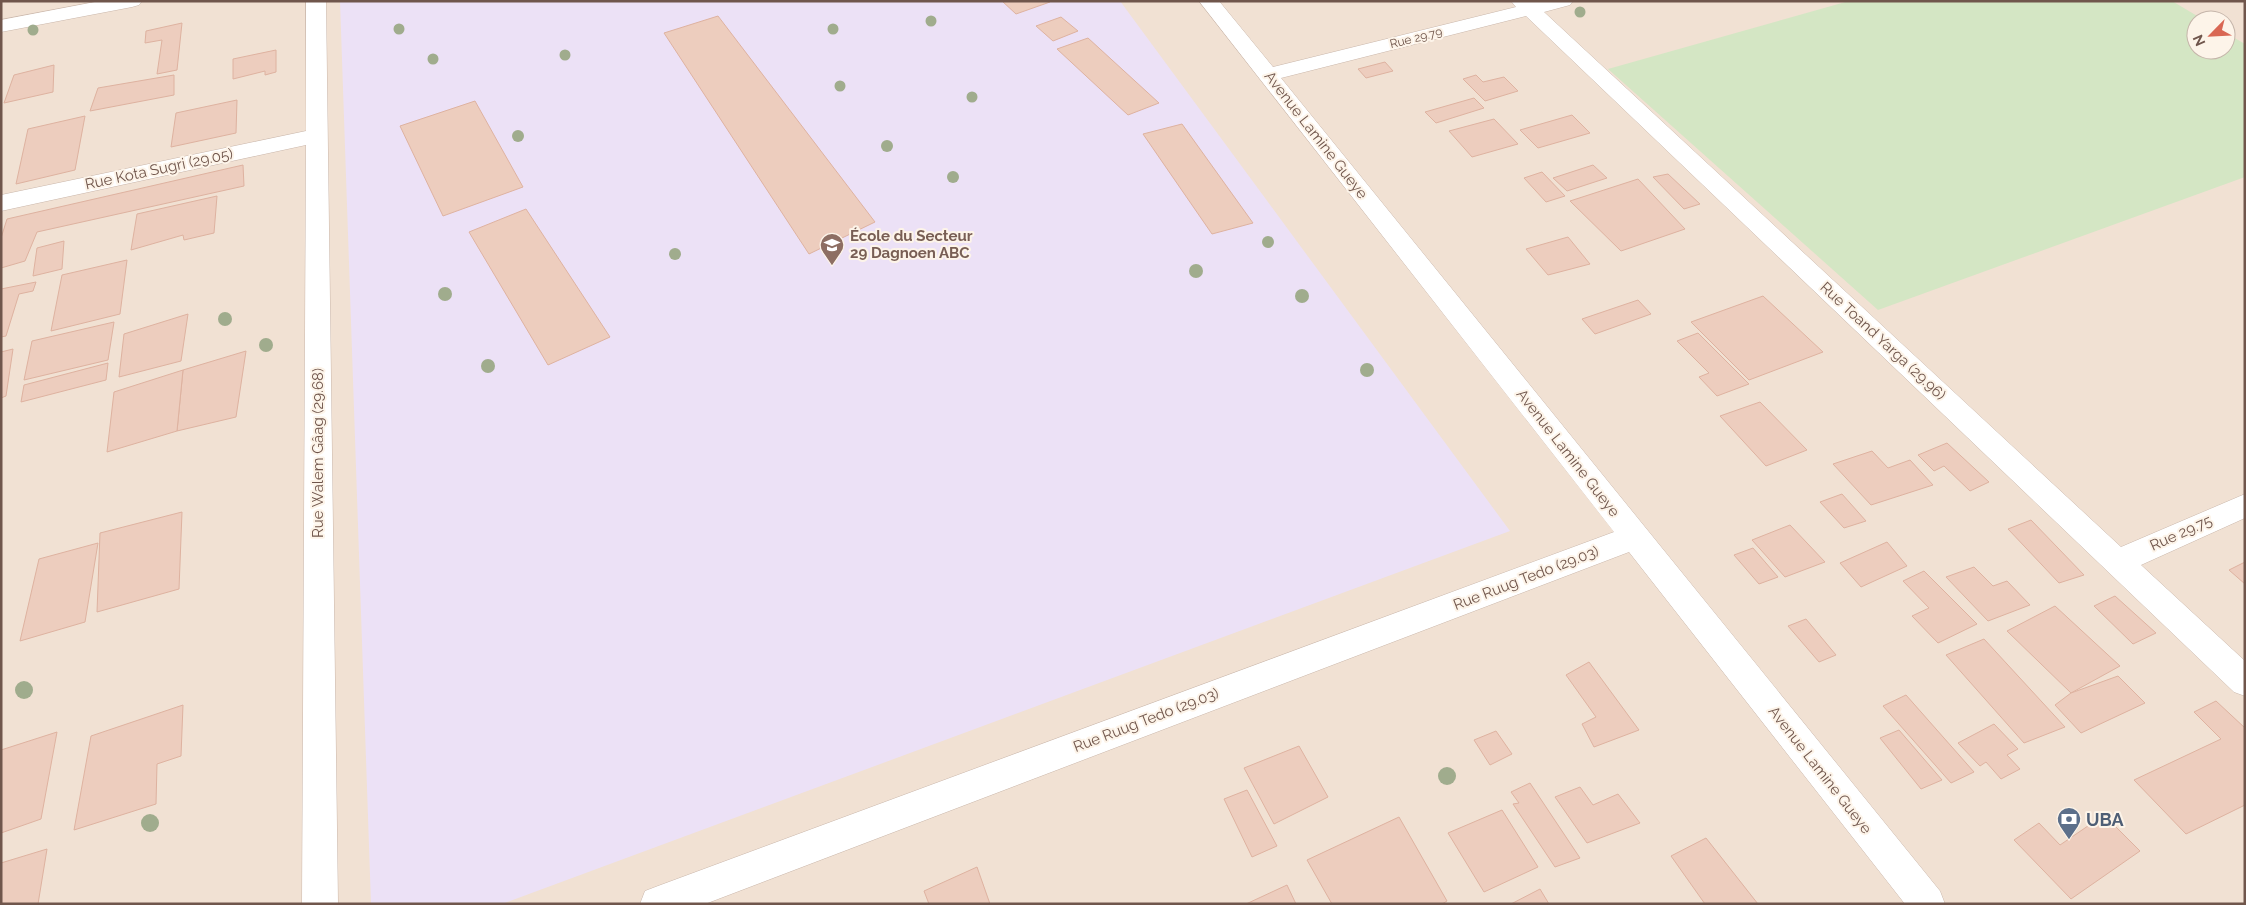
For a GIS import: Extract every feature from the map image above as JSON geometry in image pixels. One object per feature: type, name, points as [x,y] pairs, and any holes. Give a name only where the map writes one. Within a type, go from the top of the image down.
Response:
[{"type":"street","points":[[1,26],[132,1]]},
{"type":"street","name":"Rue Walem Gâag (29.68)","points":[[316,1],[320,904]]},
{"type":"street","name":"Avenue Lamine Gueye","points":[[1210,1],[1927,904]]},
{"type":"street","name":"Rue 29.79","points":[[1268,75],[1526,6],[1563,1]]},
{"type":"street","name":"Rue Toand Yarga (29.96)","points":[[1526,6],[2245,682]]},
{"type":"street","name":"Rue Kota Sugri (29.05)","points":[[1,203],[316,136]]},
{"type":"street","name":"Rue 29.75","points":[[2118,562],[2245,505]]},
{"type":"street","name":"Rue Ruug Tedo (29.03)","points":[[658,904],[1635,537]]},
{"type":"shaded area","points":[[1,1],[2245,1],[2245,904],[1,904]]},
{"type":"shaded area","name":"École du Secteur 29 Dagnoen ABC","points":[[340,1],[1120,1],[1510,531],[502,904],[371,904]]},
{"type":"green space","points":[[1849,1],[2172,1],[2187,10],[2186,60],[2236,60],[2236,39],[2245,44],[2245,177],[1878,310],[1608,69]]},
{"type":"building","points":[[1002,1],[1050,1],[1050,2],[1016,14]]},
{"type":"building","points":[[718,16],[875,222],[809,254],[664,33]]},
{"type":"building","points":[[1061,17],[1078,31],[1053,41],[1036,26]]},
{"type":"building","points":[[182,23],[177,70],[157,74],[162,40],[145,43],[146,31]]},
{"type":"building","points":[[1088,38],[1159,103],[1128,115],[1057,49]]},
{"type":"building","points":[[276,50],[276,72],[265,75],[265,71],[233,79],[233,59]]},
{"type":"building","points":[[1385,62],[1393,71],[1366,78],[1358,69]]},
{"type":"building","points":[[54,65],[53,92],[4,103],[14,75]]},
{"type":"building","points":[[174,75],[174,95],[90,111],[98,88]]},
{"type":"building","points":[[1476,75],[1483,82],[1504,77],[1518,91],[1485,101],[1463,79]]},
{"type":"building","points":[[1474,98],[1484,108],[1436,123],[1425,112]]},
{"type":"building","points":[[237,100],[236,133],[171,147],[176,113]]},
{"type":"building","points":[[475,101],[523,187],[443,216],[400,126]]},
{"type":"building","points":[[1572,115],[1590,133],[1538,148],[1520,130]]},
{"type":"building","points":[[85,116],[75,170],[16,184],[28,129]]},
{"type":"building","points":[[1494,119],[1518,144],[1472,157],[1449,131]]},
{"type":"building","points":[[1182,124],[1253,223],[1212,234],[1143,134]]},
{"type":"building","points":[[243,165],[244,186],[37,232],[25,261],[1,268],[1,238],[7,219]]},
{"type":"building","points":[[1593,165],[1607,178],[1567,191],[1553,178]]},
{"type":"building","points":[[1542,172],[1565,196],[1546,202],[1524,178]]},
{"type":"building","points":[[1668,174],[1700,204],[1684,209],[1653,177]]},
{"type":"building","points":[[1638,179],[1685,229],[1621,251],[1570,201]]},
{"type":"building","points":[[217,196],[214,233],[184,240],[183,235],[131,250],[137,214]]},
{"type":"building","points":[[526,209],[610,337],[548,365],[469,232]]},
{"type":"building","points":[[1568,237],[1590,264],[1548,275],[1526,249]]},
{"type":"building","points":[[64,241],[62,269],[33,276],[37,248]]},
{"type":"building","points":[[127,260],[120,314],[51,331],[62,275]]},
{"type":"building","points":[[36,282],[33,291],[19,294],[6,336],[1,337],[1,289]]},
{"type":"building","points":[[1763,296],[1823,352],[1749,380],[1691,322]]},
{"type":"building","points":[[1638,300],[1651,314],[1595,334],[1582,319]]},
{"type":"building","points":[[188,314],[181,361],[119,377],[124,334]]},
{"type":"building","points":[[114,322],[108,360],[24,380],[32,341]]},
{"type":"building","points":[[1698,333],[1749,384],[1717,396],[1699,377],[1709,373],[1677,341]]},
{"type":"building","points":[[13,349],[6,396],[1,398],[1,352]]},
{"type":"building","points":[[246,351],[236,417],[177,431],[183,370]]},
{"type":"building","points":[[108,363],[106,380],[21,402],[24,385]]},
{"type":"building","points":[[183,370],[177,431],[107,452],[114,392]]},
{"type":"building","points":[[1760,402],[1807,450],[1766,466],[1720,416]]},
{"type":"building","points":[[1947,443],[1989,482],[1970,491],[1944,466],[1934,471],[1918,455]]},
{"type":"building","points":[[1872,451],[1888,468],[1910,460],[1933,485],[1871,505],[1833,464]]},
{"type":"building","points":[[1842,494],[1866,521],[1844,528],[1820,502]]},
{"type":"building","points":[[182,512],[179,589],[97,612],[100,533]]},
{"type":"building","points":[[2031,520],[2084,575],[2059,583],[2008,529]]},
{"type":"building","points":[[1790,525],[1825,562],[1785,577],[1752,540]]},
{"type":"building","points":[[1887,542],[1907,566],[1861,587],[1840,563]]},
{"type":"building","points":[[98,543],[85,622],[20,641],[39,559]]},
{"type":"building","points":[[1753,548],[1778,577],[1759,584],[1734,555]]},
{"type":"building","points":[[2245,562],[2245,584],[2229,570]]},
{"type":"building","points":[[1974,567],[1993,586],[2007,581],[2030,605],[1988,621],[1946,577]]},
{"type":"building","points":[[1924,571],[1977,624],[1938,643],[1912,616],[1929,608],[1903,581]]},
{"type":"building","points":[[2115,596],[2156,633],[2133,644],[2094,606]]},
{"type":"building","points":[[2055,606],[2120,666],[2071,693],[2007,631]]},
{"type":"building","points":[[1806,619],[1836,655],[1819,662],[1788,626]]},
{"type":"building","points":[[1984,639],[2065,727],[2024,743],[1946,655]]},
{"type":"building","points":[[1589,662],[1639,730],[1594,747],[1582,724],[1596,717],[1566,675]]},
{"type":"building","points":[[2118,676],[2145,703],[2081,733],[2055,705],[2071,693]]},
{"type":"building","points":[[1906,695],[1974,772],[1951,783],[1883,706]]},
{"type":"building","points":[[2216,701],[2245,728],[2245,805],[2186,834],[2134,780],[2221,739],[2194,712]]},
{"type":"building","points":[[183,705],[181,756],[157,764],[156,804],[74,830],[91,736]]},
{"type":"building","points":[[1994,724],[2018,749],[2007,755],[2020,769],[2001,779],[1986,762],[1980,766],[1958,743]]},
{"type":"building","points":[[1899,730],[1942,780],[1921,789],[1880,738]]},
{"type":"building","points":[[1496,731],[1512,754],[1490,765],[1474,740]]},
{"type":"building","points":[[57,732],[41,819],[1,833],[1,750]]},
{"type":"building","points":[[1299,746],[1328,797],[1274,824],[1244,768]]},
{"type":"building","points":[[1530,783],[1580,858],[1555,867],[1513,804],[1519,803],[1511,792]]},
{"type":"building","points":[[1580,787],[1593,805],[1618,794],[1640,823],[1587,843],[1555,797]]},
{"type":"building","points":[[1247,790],[1277,846],[1252,857],[1224,799]]},
{"type":"building","points":[[1502,810],[1538,867],[1484,892],[1448,833]]},
{"type":"building","points":[[2104,815],[2140,851],[2071,899],[2014,840],[2039,823],[2060,845]]},
{"type":"building","points":[[1399,817],[1447,901],[1442,904],[1332,904],[1307,860]]},
{"type":"building","points":[[1706,838],[1758,904],[1705,904],[1671,856]]},
{"type":"building","points":[[47,849],[38,904],[1,904],[1,863]]},
{"type":"building","points":[[977,867],[990,904],[929,904],[924,891]]},
{"type":"building","points":[[1287,885],[1296,904],[1246,904]]},
{"type":"building","points":[[1540,889],[1549,904],[1511,904]]},
{"type":"place","name":"École du Secteur 29 Dagnoen ABC","points":[[832,266]]},
{"type":"place","name":"UBA","points":[[2069,840]]}]
